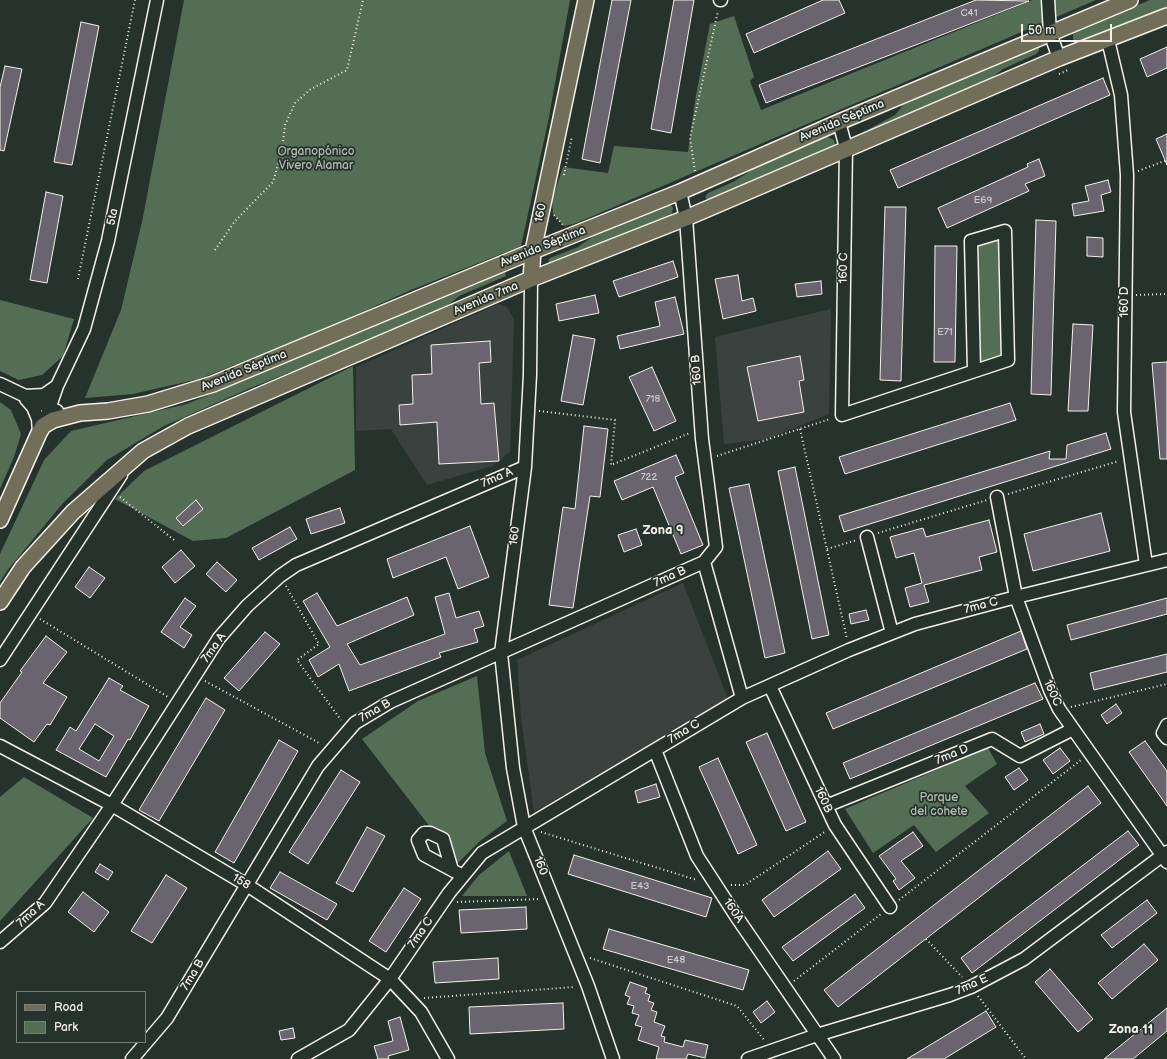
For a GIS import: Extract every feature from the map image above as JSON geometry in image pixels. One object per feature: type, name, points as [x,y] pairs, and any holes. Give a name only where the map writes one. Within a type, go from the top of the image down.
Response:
[{"type":"main road","name":"160","points":[[531,279],[533,251],[586,0]]},
{"type":"main road","name":"Avenida Séptima","points":[[41,429],[53,420],[80,413],[108,411],[142,405],[213,384],[533,251],[680,192],[696,178],[839,122],[1130,0]]},
{"type":"main road","points":[[531,279],[686,218],[846,148],[1059,58],[1167,16]]},
{"type":"main road","name":"Avenida 7ma","points":[[128,464],[155,443],[188,426],[531,279]]},
{"type":"main road","points":[[0,520],[41,429]]},
{"type":"main road","points":[[0,602],[23,567],[73,512],[128,464]]},
{"type":"street","name":"5ta","points":[[41,429],[57,386],[84,329],[108,241],[157,0]]},
{"type":"street","points":[[1048,0],[1050,33],[1059,58]]},
{"type":"street","name":"160 D","points":[[1108,40],[1121,95],[1127,175],[1124,412],[1146,565]]},
{"type":"street","name":"160 C","points":[[839,122],[846,148],[842,415]]},
{"type":"street","name":"160 B","points":[[680,192],[686,218],[701,428],[716,547]]},
{"type":"street","points":[[842,415],[1008,360],[1005,231],[972,241],[974,371]]},
{"type":"street","name":"160","points":[[531,279],[528,410],[525,466],[501,653],[513,768],[524,827],[588,986],[613,1059]]},
{"type":"street","points":[[1,385],[49,409],[59,412],[80,413]]},
{"type":"street","points":[[24,396],[44,395],[57,386]]},
{"type":"street","points":[[24,396],[33,407],[41,429]]},
{"type":"street","points":[[0,660],[128,464]]},
{"type":"street","name":"7ma A","points":[[0,942],[45,903],[112,806],[219,638],[247,606],[280,576],[296,565],[525,466]]},
{"type":"street","name":"160C","points":[[996,497],[1016,597],[1050,690],[1059,709],[1089,753],[1165,856]]},
{"type":"street","points":[[867,537],[892,633]]},
{"type":"street","name":"7ma B","points":[[146,1043],[167,1018],[318,766],[355,723],[390,702],[704,562],[716,547]]},
{"type":"street","name":"7ma C","points":[[298,1059],[349,1030],[390,979],[442,903],[482,853],[742,698],[850,650],[915,624],[1016,597],[1167,560]]},
{"type":"street","points":[[704,562],[742,698]]},
{"type":"street","name":"160B","points":[[770,686],[835,825],[890,907]]},
{"type":"street","name":"7ma D","points":[[826,806],[992,739],[1020,756],[1073,729]]},
{"type":"street","name":"158","points":[[0,746],[112,806],[247,885],[390,979],[421,1012],[448,1059]]},
{"type":"street","name":"160A","points":[[654,750],[697,856],[736,916],[786,987],[816,1035],[834,1059]]},
{"type":"street","name":"7ma E","points":[[748,1059],[816,1035],[950,995],[971,987],[1024,958],[1165,856]]},
{"type":"street","points":[[452,870],[463,876]]},
{"type":"street","name":"7ma B","points":[[132,1059],[146,1043]]},
{"type":"path","points":[[78,279],[135,0]]},
{"type":"path","points":[[215,250],[236,221],[273,182],[282,151],[285,125],[295,103],[312,89],[347,70],[363,0]]},
{"type":"path","points":[[696,178],[690,138],[720,0]]},
{"type":"path","points":[[1052,77],[1074,68]]},
{"type":"path","points":[[564,176],[574,130]]},
{"type":"path","points":[[1127,175],[1167,160]]},
{"type":"path","points":[[696,178],[702,169]]},
{"type":"path","points":[[553,214],[564,226],[569,225]]},
{"type":"path","points":[[1125,295],[1167,294]]},
{"type":"path","points":[[528,410],[615,420],[611,465],[701,428]]},
{"type":"path","points":[[704,460],[842,415]]},
{"type":"path","points":[[800,429],[850,650]]},
{"type":"path","points":[[827,548],[1131,457]]},
{"type":"path","points":[[115,493],[174,540]]},
{"type":"path","points":[[280,576],[319,644],[298,660],[348,730]]},
{"type":"path","points":[[31,613],[178,703]]},
{"type":"path","points":[[196,675],[332,750]]},
{"type":"path","points":[[1059,709],[1167,684]]},
{"type":"path","points":[[786,987],[1089,753]]},
{"type":"path","points":[[442,903],[553,899]]},
{"type":"path","points":[[574,952],[737,1006],[773,1050]]},
{"type":"path","points":[[409,999],[588,986]]},
{"type":"shaded area","points":[[498,304],[507,307],[514,319],[510,452],[492,466],[427,485],[391,429],[356,431],[356,367]]},
{"type":"shaded area","points":[[831,309],[829,414],[767,439],[724,444],[715,337]]},
{"type":"shaded area","points":[[683,583],[728,699],[534,812],[521,718],[517,660]]},
{"type":"green space","name":"Organopónico Vivero Alamar","points":[[184,0],[570,0],[548,122],[521,246],[411,290],[320,331],[199,379],[133,394],[85,398],[121,310],[142,222]]},
{"type":"green space","points":[[1033,0],[1096,0],[574,224],[564,226],[553,214],[552,200],[563,167],[608,173],[614,146],[688,152],[696,95],[710,24],[734,16],[754,77],[750,81],[761,110]]},
{"type":"green space","points":[[1150,0],[1167,0],[1167,8],[1083,42],[1077,42],[1073,39],[1073,34],[1078,30]]},
{"type":"green space","points":[[1035,47],[1039,48],[1039,51],[1036,54],[1003,69],[986,82],[868,131],[869,129],[895,115],[903,105]]},
{"type":"green space","points":[[826,136],[834,140],[835,144],[832,147],[712,199],[708,200],[705,197],[708,193],[733,182],[760,165]]},
{"type":"green space","points":[[666,204],[670,204],[673,208],[671,216],[551,264],[548,261],[550,258],[578,247],[601,231]]},
{"type":"green space","points":[[1005,231],[1008,360],[974,371],[971,241]]},
{"type":"green space","points":[[505,271],[506,276],[459,296],[440,312],[248,389],[164,426],[107,460],[63,503],[7,571],[0,582],[0,554],[44,460],[71,431],[187,404]]},
{"type":"green space","points":[[0,300],[74,319],[63,356],[42,375],[19,380],[0,371]]},
{"type":"green space","points":[[353,366],[355,470],[226,538],[193,541],[115,499],[144,471]]},
{"type":"green space","points":[[0,402],[11,410],[21,434],[14,457],[0,489]]},
{"type":"green space","points":[[477,676],[485,753],[507,821],[480,841],[458,863],[362,739],[418,701]]},
{"type":"green space","name":"Parque del cohete","points":[[988,748],[997,764],[965,786],[989,813],[936,852],[914,825],[873,853],[845,809]]},
{"type":"green space","points":[[24,777],[93,818],[0,921],[0,797]]},
{"type":"green space","points":[[509,851],[527,896],[462,896],[479,875]]},
{"type":"building","points":[[612,0],[631,0],[600,163],[582,159]]},
{"type":"building","points":[[674,0],[694,0],[671,133],[651,129]]},
{"type":"building","points":[[823,0],[839,0],[845,13],[754,53],[746,34]]},
{"type":"building","points":[[976,0],[1029,1],[766,103],[759,85]]},
{"type":"building","points":[[81,22],[99,26],[72,165],[54,162]]},
{"type":"building","points":[[1167,47],[1167,68],[1147,77],[1140,59]]},
{"type":"building","points":[[5,66],[22,69],[4,151],[0,150],[0,87]]},
{"type":"building","points":[[1103,78],[1110,95],[898,188],[890,170]]},
{"type":"building","points":[[1167,134],[1167,165],[1156,139]]},
{"type":"building","points":[[1039,159],[1045,176],[1025,184],[1029,191],[947,228],[938,208],[1028,167],[1027,164]]},
{"type":"building","points":[[1108,180],[1111,192],[1101,195],[1104,211],[1074,216],[1072,204],[1089,201],[1085,186]]},
{"type":"building","points":[[46,192],[63,196],[47,283],[30,280]]},
{"type":"building","points":[[885,207],[906,207],[901,381],[880,380]]},
{"type":"building","points":[[1036,220],[1056,221],[1051,395],[1031,394]]},
{"type":"building","points":[[1087,237],[1103,238],[1103,257],[1087,256]]},
{"type":"building","points":[[935,246],[957,246],[955,362],[934,362]]},
{"type":"building","points":[[673,261],[678,277],[619,297],[613,281]]},
{"type":"building","points":[[738,275],[742,301],[753,298],[756,311],[723,319],[715,279]]},
{"type":"building","points":[[821,281],[822,294],[797,297],[795,284]]},
{"type":"building","points":[[595,295],[599,313],[559,321],[556,304]]},
{"type":"building","points":[[675,297],[684,334],[620,349],[617,336],[660,326],[655,302]]},
{"type":"building","points":[[1073,324],[1093,325],[1088,411],[1068,411]]},
{"type":"building","points":[[573,335],[595,339],[583,405],[561,401]]},
{"type":"building","points":[[490,341],[491,362],[479,363],[481,404],[494,403],[499,461],[439,464],[437,422],[400,425],[399,405],[413,404],[412,375],[432,374],[431,345]]},
{"type":"building","points":[[800,356],[804,380],[799,381],[804,412],[758,421],[747,367]]},
{"type":"building","points":[[1167,362],[1167,459],[1160,459],[1152,363]]},
{"type":"building","points":[[652,367],[676,421],[654,431],[629,377]]},
{"type":"building","points":[[1010,403],[1016,420],[845,474],[839,457]]},
{"type":"building","points":[[584,426],[608,429],[600,497],[590,496],[573,608],[549,605],[563,507],[575,509]]},
{"type":"building","points":[[1106,433],[1111,449],[844,532],[839,516],[1050,451],[1049,459],[1066,459],[1067,445]]},
{"type":"building","points":[[676,455],[684,473],[675,477],[703,545],[681,554],[653,487],[622,500],[614,481]]},
{"type":"building","points":[[795,467],[829,635],[812,639],[778,471]]},
{"type":"building","points":[[749,484],[785,653],[765,658],[729,488]]},
{"type":"building","points":[[196,500],[203,509],[183,526],[176,518]]},
{"type":"building","points":[[340,508],[345,523],[311,534],[306,519]]},
{"type":"building","points":[[1101,513],[1110,551],[1033,571],[1024,534]]},
{"type":"building","points":[[989,520],[997,552],[979,557],[982,570],[924,585],[929,602],[910,607],[905,588],[922,583],[914,553],[896,558],[890,537],[923,528],[926,537]]},
{"type":"building","points":[[470,526],[489,577],[458,589],[446,557],[393,578],[387,559]]},
{"type":"building","points":[[290,527],[297,539],[259,560],[252,548]]},
{"type":"building","points":[[636,529],[642,545],[624,552],[618,535]]},
{"type":"building","points":[[181,550],[195,566],[175,583],[162,567]]},
{"type":"building","points":[[217,562],[237,580],[226,592],[206,574]]},
{"type":"building","points":[[89,567],[105,578],[90,598],[75,587]]},
{"type":"building","points":[[317,593],[337,626],[407,597],[414,615],[347,644],[360,665],[445,634],[435,597],[449,593],[456,618],[479,611],[484,626],[474,629],[478,642],[439,653],[441,657],[349,691],[339,664],[318,677],[309,660],[330,647],[303,601]]},
{"type":"building","points":[[185,598],[196,606],[180,627],[192,635],[184,648],[161,632]]},
{"type":"building","points":[[1167,598],[1167,614],[1071,640],[1067,625]]},
{"type":"building","points":[[866,610],[869,620],[851,624],[849,614]]},
{"type":"building","points":[[1021,631],[1027,649],[833,729],[826,713]]},
{"type":"building","points":[[265,632],[280,644],[239,691],[224,678]]},
{"type":"building","points":[[46,636],[67,652],[43,683],[67,697],[50,725],[47,724],[34,742],[0,718],[0,703],[22,672],[20,671]]},
{"type":"building","points":[[1167,654],[1167,672],[1094,690],[1090,673]]},
{"type":"building","points":[[109,678],[123,686],[120,690],[149,706],[130,740],[128,739],[106,777],[56,750],[70,727],[76,731]],"holes":[[[95,724],[114,736],[99,761],[79,749]]]},
{"type":"building","points":[[1035,683],[1043,699],[850,779],[843,763]]},
{"type":"building","points":[[206,698],[225,710],[159,821],[139,810]]},
{"type":"building","points":[[1116,704],[1122,713],[1107,724],[1101,715]]},
{"type":"building","points":[[1040,724],[1044,734],[1025,742],[1021,732]]},
{"type":"building","points":[[767,733],[806,822],[786,831],[746,742]]},
{"type":"building","points":[[279,740],[298,751],[234,863],[215,852]]},
{"type":"building","points":[[1145,741],[1167,771],[1167,806],[1129,752]]},
{"type":"building","points":[[1060,748],[1070,761],[1053,774],[1043,760]]},
{"type":"building","points":[[718,758],[757,845],[738,854],[699,767]]},
{"type":"building","points":[[1019,768],[1028,780],[1014,790],[1005,777]]},
{"type":"building","points":[[341,770],[360,782],[308,864],[289,852]]},
{"type":"building","points":[[656,784],[660,797],[638,803],[635,791]]},
{"type":"building","points":[[1088,786],[1101,803],[838,1007],[824,990]]},
{"type":"building","points":[[367,827],[385,836],[353,892],[336,883]]},
{"type":"building","points":[[1128,831],[1139,845],[972,973],[961,958]]},
{"type":"building","points":[[913,832],[923,846],[901,861],[915,878],[899,890],[893,881],[896,879],[879,856]]},
{"type":"building","points":[[828,851],[841,869],[774,917],[762,900]]},
{"type":"building","points":[[574,855],[712,898],[706,917],[568,874]]},
{"type":"building","points":[[100,864],[113,872],[108,880],[95,872]]},
{"type":"building","points":[[280,872],[337,904],[327,920],[270,888]]},
{"type":"building","points":[[166,875],[187,888],[152,943],[131,931]]},
{"type":"building","points":[[404,888],[421,899],[386,952],[369,941]]},
{"type":"building","points":[[83,892],[109,912],[94,932],[68,912]]},
{"type":"building","points":[[855,894],[865,908],[793,961],[782,947]]},
{"type":"building","points":[[1147,900],[1157,913],[1112,948],[1101,935]]},
{"type":"building","points":[[526,907],[527,929],[461,933],[459,910]]},
{"type":"building","points":[[609,929],[749,970],[743,990],[603,949]]},
{"type":"building","points":[[1144,944],[1158,960],[1112,999],[1098,983]]},
{"type":"building","points":[[498,958],[499,979],[435,983],[433,962]]},
{"type":"building","points":[[1050,969],[1093,1019],[1078,1032],[1035,982]]},
{"type":"building","points":[[630,982],[647,988],[645,993],[650,995],[648,1001],[654,1003],[651,1010],[657,1012],[654,1022],[665,1026],[661,1036],[665,1037],[664,1042],[683,1047],[685,1040],[708,1045],[705,1058],[688,1054],[686,1059],[656,1059],[659,1047],[638,1040],[642,1027],[635,1025],[639,1015],[632,1013],[634,1006],[627,1004],[630,997],[625,995]]},
{"type":"building","points":[[767,1001],[775,1012],[761,1023],[753,1012]]},
{"type":"building","points":[[563,1003],[564,1029],[470,1034],[469,1007]]},
{"type":"building","points":[[1167,1008],[1167,1031],[1133,1059],[1104,1059]]},
{"type":"building","points":[[986,1011],[996,1027],[944,1059],[907,1059]]},
{"type":"building","points":[[400,1017],[409,1050],[388,1056],[389,1059],[378,1059],[374,1046],[393,1041],[388,1021]]},
{"type":"building","points":[[293,1028],[295,1038],[281,1040],[279,1031]]},
{"type":"district","name":"Zona 9","points":[[663,531]]},
{"type":"district","name":"Zona 11","points":[[1131,1030]]}]
